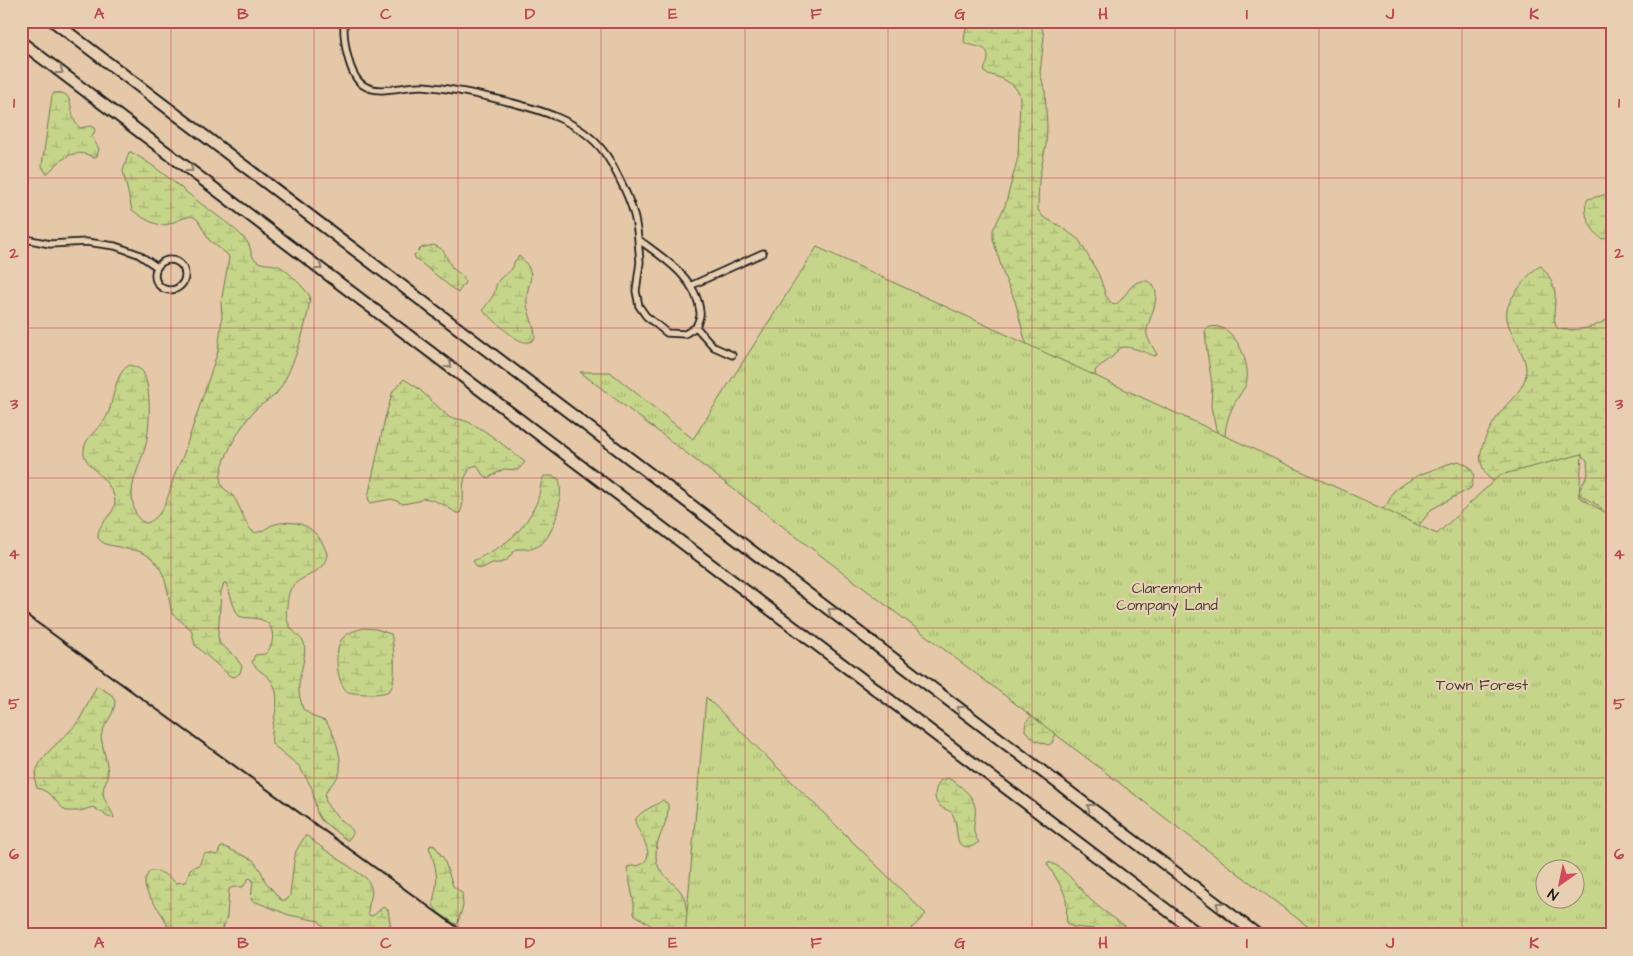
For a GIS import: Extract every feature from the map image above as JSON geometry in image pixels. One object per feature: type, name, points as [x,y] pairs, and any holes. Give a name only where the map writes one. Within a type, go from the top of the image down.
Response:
[{"type":"highway","points":[[53,21],[1258,935]]},
{"type":"highway","points":[[21,42],[1200,935]]},
{"type":"street","points":[[344,21],[346,44],[353,73],[359,82],[366,87],[379,90],[406,86],[427,86],[486,96],[555,116],[588,135],[604,151],[623,187],[636,218],[640,262],[636,291],[639,306],[646,316],[667,333],[686,334],[696,327],[700,313],[692,285],[674,266],[638,239]]},
{"type":"street","points":[[21,238],[50,244],[86,242],[115,246],[138,254],[157,267]]},
{"type":"street","points":[[692,285],[763,254]]},
{"type":"street","points":[[167,260],[178,262],[185,271],[184,282],[174,290],[163,288],[156,278],[157,267],[167,260]]},
{"type":"street","points":[[696,327],[714,347],[732,355]]},
{"type":"green space","points":[[969,21],[1040,21],[1044,36],[1040,73],[1045,91],[1047,126],[1046,145],[1039,179],[1038,210],[1043,217],[1060,226],[1079,240],[1099,275],[1106,296],[1111,303],[1116,304],[1119,302],[1132,286],[1138,282],[1149,282],[1156,291],[1155,304],[1147,333],[1148,339],[1157,355],[1154,356],[1136,349],[1122,347],[1095,371],[1100,409],[1097,448],[1103,460],[1105,482],[1094,510],[1093,527],[1089,543],[1069,573],[1068,581],[1064,585],[1072,597],[1081,605],[1094,612],[1124,617],[1139,632],[1151,638],[1164,637],[1182,626],[1203,617],[1195,583],[1194,567],[1207,509],[1215,487],[1219,458],[1218,437],[1211,407],[1212,384],[1205,332],[1207,328],[1216,327],[1224,329],[1231,335],[1238,343],[1242,352],[1247,371],[1246,383],[1231,410],[1225,435],[1233,460],[1233,480],[1241,494],[1242,508],[1236,527],[1214,574],[1215,586],[1228,611],[1238,622],[1262,642],[1284,656],[1287,655],[1323,592],[1329,577],[1339,562],[1358,548],[1374,516],[1387,505],[1393,492],[1419,475],[1448,464],[1459,461],[1470,467],[1474,475],[1471,488],[1432,509],[1416,529],[1397,532],[1391,537],[1366,627],[1364,645],[1368,661],[1378,675],[1390,700],[1404,719],[1403,733],[1406,743],[1412,747],[1434,752],[1450,769],[1452,776],[1450,784],[1451,817],[1463,832],[1481,844],[1483,869],[1499,887],[1494,923],[1496,935],[1333,935],[1326,928],[1286,904],[1262,880],[1235,861],[1230,839],[1217,834],[1206,842],[1199,842],[1187,816],[1209,811],[1219,790],[1223,789],[1234,797],[1248,793],[1267,802],[1280,801],[1282,796],[1274,766],[1274,739],[1266,726],[1253,718],[1237,714],[1219,716],[1201,723],[1181,706],[1167,700],[1152,697],[1131,698],[1122,692],[1125,675],[1123,664],[1116,658],[1073,653],[1065,649],[1061,643],[1052,614],[1045,569],[1050,552],[1053,525],[1066,494],[1068,482],[1063,461],[1066,433],[1065,421],[1063,412],[1055,401],[1025,340],[1015,301],[1004,276],[993,239],[993,230],[1005,206],[1018,157],[1020,99],[1019,93],[1013,85],[1001,78],[985,73],[988,58],[986,50],[964,42]]},
{"type":"green space","points":[[54,93],[66,95],[69,99],[73,117],[80,128],[90,126],[94,128],[95,131],[92,137],[99,149],[97,156],[94,158],[81,153],[75,154],[63,159],[46,173],[42,166]]},
{"type":"green space","points":[[129,152],[160,171],[234,228],[248,243],[256,260],[281,267],[310,296],[299,344],[285,380],[277,393],[257,408],[243,426],[225,458],[221,478],[222,486],[233,496],[253,532],[262,531],[275,524],[301,524],[314,532],[324,545],[327,554],[325,561],[322,566],[296,583],[291,589],[286,612],[290,626],[304,642],[305,653],[299,688],[303,709],[314,717],[325,721],[332,731],[337,746],[340,762],[339,774],[325,794],[325,797],[332,811],[353,831],[348,840],[321,820],[317,813],[312,788],[299,766],[272,744],[272,729],[277,697],[270,679],[252,662],[255,655],[265,654],[269,650],[273,634],[269,625],[259,619],[239,616],[226,583],[224,583],[221,592],[218,637],[220,644],[234,655],[242,666],[240,673],[235,677],[230,676],[195,645],[191,629],[172,614],[167,587],[161,570],[156,563],[141,552],[108,545],[98,538],[100,528],[112,511],[115,501],[110,487],[86,459],[84,448],[86,443],[107,416],[115,388],[125,369],[130,365],[143,372],[148,389],[149,421],[147,440],[134,481],[132,496],[137,516],[147,523],[154,519],[166,501],[218,351],[222,317],[221,302],[229,258],[228,255],[209,240],[198,220],[192,216],[164,225],[149,221],[132,210],[123,171]]},
{"type":"green space","points":[[1612,195],[1612,236],[1602,239],[1588,221],[1585,209],[1588,199]]},
{"type":"green space","points":[[433,245],[443,251],[455,271],[464,279],[465,282],[458,293],[415,258],[414,255],[421,248]]},
{"type":"green space","points":[[817,247],[1437,534],[1500,475],[1582,454],[1579,497],[1612,516],[1612,935],[1319,935],[580,372],[610,372],[693,439]]},
{"type":"green space","points":[[519,256],[526,263],[531,274],[527,303],[535,338],[530,342],[517,339],[483,310],[493,296],[498,282],[511,270]]},
{"type":"green space","points":[[1541,266],[1553,286],[1555,294],[1555,322],[1558,329],[1572,330],[1594,326],[1612,315],[1612,481],[1608,497],[1609,501],[1612,500],[1612,525],[1599,506],[1580,495],[1579,491],[1588,474],[1587,460],[1582,456],[1499,482],[1489,478],[1481,464],[1481,450],[1488,432],[1500,413],[1521,388],[1525,379],[1525,361],[1509,327],[1507,318],[1508,306],[1526,279]]},
{"type":"green space","points":[[404,379],[418,388],[450,418],[460,419],[480,428],[525,462],[518,470],[504,469],[488,478],[482,474],[477,465],[471,467],[464,480],[463,501],[460,513],[456,513],[445,505],[423,498],[419,501],[403,504],[392,499],[370,503],[368,497],[385,418],[393,391]]},
{"type":"green space","points":[[544,476],[553,476],[559,479],[560,487],[557,515],[545,540],[534,548],[516,549],[506,561],[492,563],[483,568],[477,567],[473,561],[503,544],[525,523],[537,502]]},
{"type":"green space","points":[[364,628],[376,629],[391,634],[394,654],[394,679],[390,690],[387,692],[370,694],[348,692],[341,682],[337,666],[340,643],[347,634]]},
{"type":"green space","points":[[97,686],[112,695],[115,701],[113,711],[101,737],[108,773],[103,792],[114,818],[108,817],[93,807],[80,811],[66,811],[50,794],[37,788],[35,779],[41,761],[76,724]]},
{"type":"green space","points":[[706,697],[926,914],[905,935],[685,935]]},
{"type":"green space","points":[[1034,715],[1057,731],[1052,743],[1048,745],[1035,740],[1025,731],[1027,722]]},
{"type":"green space","points":[[948,778],[964,790],[974,802],[974,833],[979,842],[971,847],[959,843],[953,815],[940,806],[936,800],[935,793],[939,783],[941,780]]},
{"type":"green space","points":[[663,800],[668,804],[668,811],[656,849],[657,862],[662,872],[683,895],[688,914],[699,935],[665,935],[634,914],[627,867],[642,864],[648,854],[635,820],[644,811]]},
{"type":"green space","points":[[305,836],[366,878],[372,892],[368,913],[370,916],[374,915],[383,907],[388,910],[392,935],[325,935],[324,927],[319,921],[289,915],[251,900],[253,880],[249,878],[243,887],[229,889],[227,916],[221,935],[168,935],[164,918],[145,887],[145,879],[150,871],[161,873],[176,883],[186,882],[190,869],[200,864],[203,855],[207,853],[217,855],[221,847],[225,847],[253,860],[265,881],[281,900],[287,900],[290,895],[296,851]]},
{"type":"green space","points":[[431,845],[435,846],[444,859],[453,886],[462,893],[463,906],[457,925],[439,913],[433,905],[436,872],[429,847]]},
{"type":"green space","points":[[1048,862],[1061,869],[1097,906],[1136,935],[1101,935],[1095,929],[1073,927],[1067,924],[1065,895],[1047,864]]},
{"type":"railway","points":[[21,611],[468,935]]},
{"type":"park label","name":"Claremont Company Land","points":[[1167,596]]},
{"type":"park label","name":"Town Forest","points":[[1482,685]]}]
